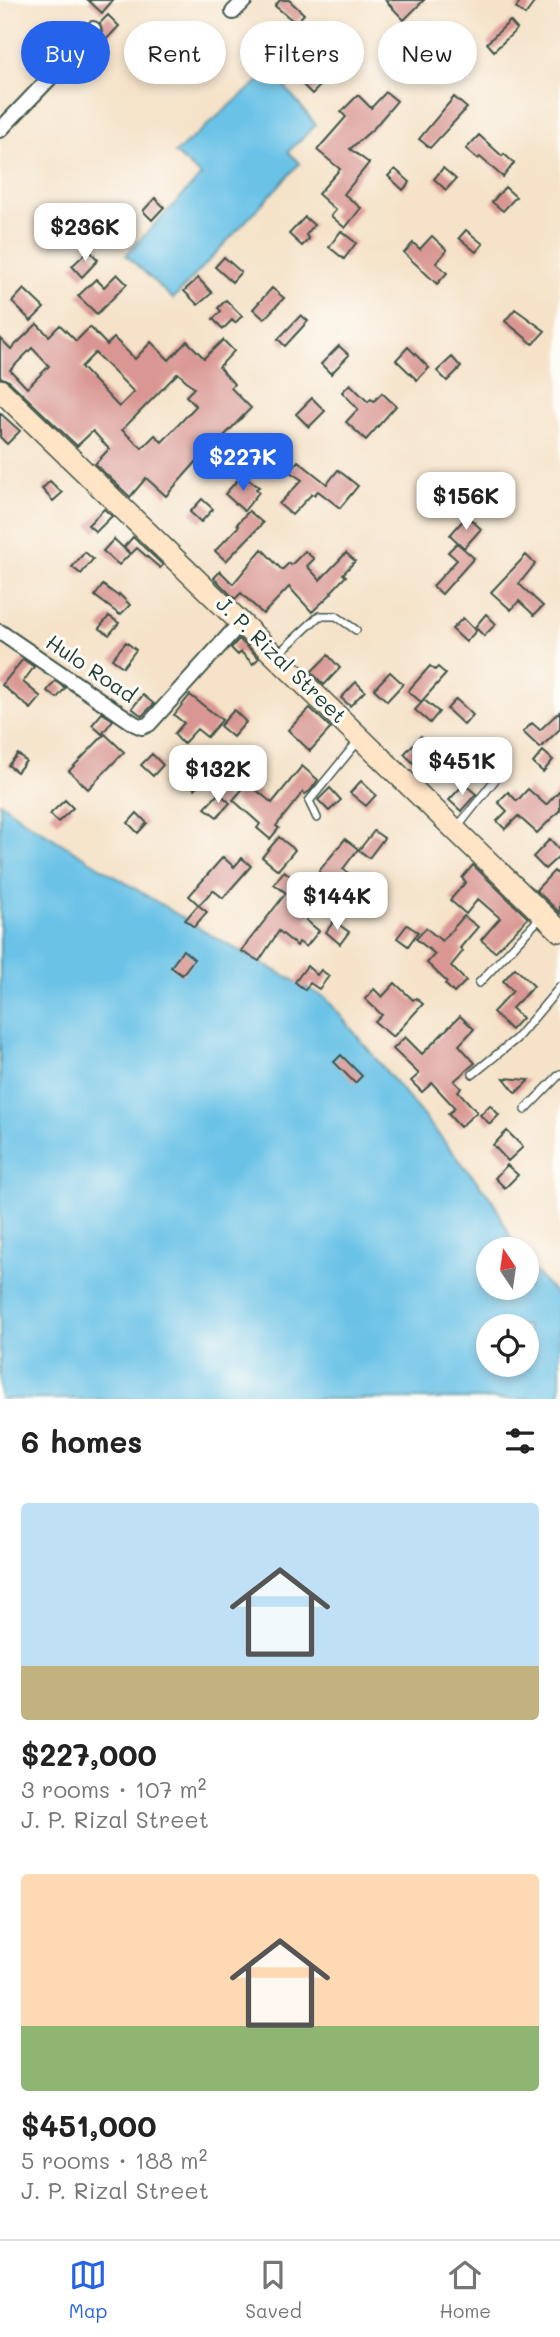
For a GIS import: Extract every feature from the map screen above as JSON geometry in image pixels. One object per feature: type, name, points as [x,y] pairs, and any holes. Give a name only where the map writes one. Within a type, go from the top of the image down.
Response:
[{"type":"main road","name":"J. P. Rizal Street","points":[[0,390],[560,931]]},
{"type":"street","points":[[233,12],[245,0]]},
{"type":"street","points":[[0,130],[44,84]]},
{"type":"street","name":"Hulo Road","points":[[0,632],[142,727],[149,724],[242,621]]},
{"type":"lane","points":[[277,656],[319,615],[336,615],[356,630]]},
{"type":"lane","points":[[317,818],[309,801],[361,738]]},
{"type":"lane","points":[[455,829],[502,771]]},
{"type":"lane","points":[[480,983],[543,915]]},
{"type":"lane","points":[[473,1074],[516,1039],[560,987]]},
{"type":"lane","points":[[525,1110],[560,1074]]},
{"type":"water","points":[[255,84],[288,84],[285,87],[316,125],[288,152],[300,163],[173,299],[126,255],[201,176],[175,153]]},
{"type":"water","points":[[0,802],[22,819],[214,937],[326,998],[494,1202],[510,1237],[476,1237],[476,1300],[539,1300],[539,1276],[560,1298],[560,1399],[0,1399]]},
{"type":"building","points":[[88,0],[113,0],[102,13]]},
{"type":"building","points":[[280,0],[289,0],[304,14],[298,21],[294,21],[275,6]]},
{"type":"building","points":[[385,0],[424,0],[404,20]]},
{"type":"building","points":[[521,0],[536,0],[525,15],[516,8]]},
{"type":"building","points":[[108,15],[119,26],[110,36],[110,21],[102,21]]},
{"type":"building","points":[[510,21],[517,29],[494,51],[487,43]]},
{"type":"building","points":[[302,84],[322,84],[312,94]]},
{"type":"building","points":[[386,92],[397,101],[374,128],[350,149],[369,163],[344,194],[361,208],[345,228],[331,216],[336,210],[318,194],[340,169],[317,150],[346,117],[341,112],[358,95],[371,108]]},
{"type":"building","points":[[454,97],[467,108],[430,148],[419,139]]},
{"type":"building","points":[[479,135],[514,163],[503,177],[466,149]]},
{"type":"building","points":[[443,168],[456,179],[446,190],[434,179]]},
{"type":"building","points":[[395,169],[410,182],[403,190],[388,176]]},
{"type":"building","points":[[505,187],[516,197],[503,211],[492,202]]},
{"type":"building","points":[[155,198],[164,207],[152,220],[143,211]]},
{"type":"building","points":[[305,217],[314,225],[306,235],[309,239],[302,246],[289,234]]},
{"type":"building","points":[[466,230],[483,244],[476,252],[459,238]]},
{"type":"building","points":[[341,231],[356,243],[344,259],[329,247]]},
{"type":"building","points":[[432,236],[447,250],[436,263],[447,273],[437,284],[404,253],[413,243],[420,249]]},
{"type":"building","points":[[89,250],[98,260],[82,277],[72,266]]},
{"type":"building","points":[[224,257],[241,272],[232,282],[215,267]]},
{"type":"building","points":[[117,274],[127,284],[97,314],[78,296],[96,279],[104,287]]},
{"type":"building","points":[[198,278],[212,293],[198,305],[184,291]]},
{"type":"building","points":[[272,288],[284,298],[264,319],[253,309]]},
{"type":"building","points":[[24,289],[44,308],[31,321],[12,302]]},
{"type":"building","points":[[226,300],[242,316],[235,323],[232,320],[223,329],[213,319]]},
{"type":"building","points":[[515,309],[545,331],[533,344],[505,321]]},
{"type":"building","points":[[301,315],[308,321],[285,346],[278,339]]},
{"type":"building","points":[[37,324],[49,336],[60,325],[76,341],[90,327],[107,345],[114,338],[135,359],[151,342],[169,360],[187,341],[204,358],[223,340],[234,351],[219,367],[234,384],[231,388],[251,408],[223,437],[237,450],[215,475],[198,460],[166,496],[146,478],[130,497],[95,464],[109,449],[93,431],[77,446],[9,381],[0,377],[0,338],[11,349]],"holes":[[[32,348],[49,366],[27,388],[10,370]],[[95,353],[134,392],[119,407],[81,367]],[[178,373],[194,388],[186,396],[196,406],[162,442],[155,435],[142,448],[122,430]]]},
{"type":"building","points":[[339,346],[349,355],[331,374],[321,364]]},
{"type":"building","points":[[408,347],[429,368],[417,380],[396,360]]},
{"type":"building","points":[[452,357],[461,367],[447,381],[437,371]]},
{"type":"building","points":[[350,384],[368,402],[371,399],[374,401],[382,393],[396,406],[366,440],[346,422],[358,409],[342,392]]},
{"type":"building","points":[[312,398],[325,411],[309,427],[296,414]]},
{"type":"building","points":[[0,413],[20,431],[7,444],[0,437]]},
{"type":"building","points":[[298,461],[327,484],[338,470],[358,486],[340,508],[318,491],[292,515],[279,504],[302,480],[290,472]]},
{"type":"building","points":[[242,475],[259,487],[256,489],[259,492],[244,511],[225,494]]},
{"type":"building","points":[[50,481],[62,493],[53,501],[42,489]]},
{"type":"building","points":[[202,499],[213,509],[201,522],[190,512]]},
{"type":"building","points":[[104,509],[112,516],[96,532],[88,525]]},
{"type":"building","points":[[249,511],[263,523],[226,561],[215,551]]},
{"type":"building","points":[[467,516],[481,529],[464,548],[450,535]]},
{"type":"building","points":[[133,537],[163,565],[160,568],[137,548],[131,554],[124,547]]},
{"type":"building","points":[[114,539],[130,554],[119,565],[103,551]]},
{"type":"building","points":[[457,543],[474,558],[442,594],[433,586],[457,560],[448,552]]},
{"type":"building","points":[[262,549],[282,570],[305,551],[314,559],[307,566],[320,580],[346,553],[355,561],[343,574],[346,576],[332,593],[312,612],[289,587],[263,614],[241,593],[235,599],[214,578],[220,571],[233,584]]},
{"type":"building","points":[[85,552],[93,559],[81,574],[72,567]]},
{"type":"building","points":[[526,555],[535,564],[519,584],[543,606],[534,615],[519,601],[511,610],[491,592]]},
{"type":"building","points":[[103,585],[118,596],[119,594],[130,605],[120,615],[95,596]]},
{"type":"building","points":[[486,614],[496,624],[484,636],[475,627]]},
{"type":"building","points":[[109,616],[119,623],[109,635],[99,628]]},
{"type":"building","points":[[463,618],[476,631],[466,642],[452,629]]},
{"type":"building","points":[[239,639],[259,658],[253,664],[241,652],[238,655],[231,648]]},
{"type":"building","points":[[126,642],[136,650],[123,667],[112,659]]},
{"type":"building","points":[[328,655],[340,668],[324,685],[311,672]]},
{"type":"building","points":[[23,659],[34,667],[23,682],[41,697],[31,709],[2,685]]},
{"type":"building","points":[[430,666],[435,670],[438,667],[446,674],[421,702],[408,691]]},
{"type":"building","points":[[390,672],[403,684],[387,701],[374,689]]},
{"type":"building","points":[[55,681],[65,688],[57,698],[47,691]]},
{"type":"building","points":[[356,682],[365,691],[350,706],[341,698]]},
{"type":"building","points":[[143,695],[154,704],[142,716],[132,708]]},
{"type":"building","points":[[190,695],[222,720],[207,737],[197,729],[183,744],[174,734],[184,723],[174,715]]},
{"type":"building","points":[[456,699],[473,715],[464,725],[447,709]]},
{"type":"building","points":[[424,700],[439,712],[430,723],[415,710]]},
{"type":"building","points":[[310,708],[331,728],[310,751],[288,730]]},
{"type":"building","points":[[234,710],[246,722],[233,737],[220,726]]},
{"type":"building","points":[[560,711],[560,729],[540,748],[523,732],[532,723],[540,730]]},
{"type":"building","points":[[102,713],[113,720],[102,734],[92,725]]},
{"type":"building","points":[[105,734],[124,752],[88,789],[69,771]]},
{"type":"building","points":[[421,736],[438,751],[421,770],[404,754]]},
{"type":"building","points":[[216,749],[223,758],[195,789],[185,781]]},
{"type":"building","points":[[543,751],[553,760],[543,772],[533,763]]},
{"type":"building","points":[[18,754],[26,761],[17,772],[8,765]]},
{"type":"building","points":[[152,754],[163,765],[153,776],[141,765]]},
{"type":"building","points":[[302,766],[318,780],[310,791],[305,794],[303,792],[276,826],[279,828],[270,839],[257,828],[260,824],[233,800],[248,783],[272,803]]},
{"type":"building","points":[[180,767],[188,775],[178,786],[169,779]]},
{"type":"building","points":[[361,781],[376,795],[366,806],[350,793]]},
{"type":"building","points":[[464,784],[476,794],[461,811],[449,800]]},
{"type":"building","points":[[330,788],[341,800],[329,811],[318,800]]},
{"type":"building","points":[[528,789],[546,805],[560,790],[560,810],[537,833],[518,816],[505,829],[497,821],[507,811],[498,802],[508,792],[517,801]]},
{"type":"building","points":[[219,793],[230,803],[217,817],[205,808]]},
{"type":"building","points":[[65,800],[73,808],[58,822],[50,814]]},
{"type":"building","points":[[137,813],[147,823],[138,833],[128,823]]},
{"type":"building","points":[[374,831],[384,838],[369,858],[359,850]]},
{"type":"building","points":[[279,837],[295,850],[278,870],[262,857]]},
{"type":"building","points":[[345,839],[358,849],[343,869],[356,879],[339,901],[327,892],[306,920],[319,931],[306,947],[299,942],[297,946],[279,931],[259,961],[241,951],[286,893],[274,884],[284,871],[311,891],[323,875],[319,871]]},
{"type":"building","points":[[550,839],[560,850],[560,855],[545,869],[533,857]]},
{"type":"building","points":[[223,857],[234,867],[242,858],[251,866],[223,898],[213,890],[199,905],[189,896]]},
{"type":"building","points":[[473,865],[528,918],[495,952],[481,940],[500,918],[478,899],[466,914],[450,900],[466,882],[462,878]]},
{"type":"building","points":[[554,871],[560,877],[560,913],[536,890]]},
{"type":"building","points":[[198,905],[207,912],[194,927],[185,920]]},
{"type":"building","points":[[464,916],[478,927],[460,948],[463,951],[451,966],[466,981],[454,993],[445,984],[447,982],[427,963],[435,954],[416,939],[426,928],[442,941]]},
{"type":"building","points":[[334,921],[349,932],[340,944],[326,932]]},
{"type":"building","points":[[407,925],[418,932],[408,946],[397,938]]},
{"type":"building","points":[[183,950],[194,959],[182,975],[171,967]]},
{"type":"building","points":[[307,966],[317,975],[321,970],[329,976],[319,989],[310,983],[305,990],[295,982]]},
{"type":"building","points":[[515,968],[534,986],[512,1008],[522,1018],[511,1030],[493,1012],[513,991],[503,981]]},
{"type":"building","points":[[395,983],[413,1000],[416,998],[423,1004],[393,1037],[375,1022],[382,1015],[365,999],[374,989],[382,997]]},
{"type":"building","points":[[460,1016],[474,1029],[459,1045],[475,1063],[454,1081],[461,1088],[458,1091],[477,1112],[460,1127],[448,1114],[455,1108],[432,1083],[422,1092],[411,1081],[419,1074],[393,1049],[405,1037],[422,1054]]},
{"type":"building","points":[[341,1055],[362,1076],[355,1083],[334,1062]]},
{"type":"building","points":[[504,1078],[529,1080],[516,1093]]},
{"type":"building","points":[[490,1105],[499,1115],[490,1124],[480,1115]]},
{"type":"building","points":[[507,1131],[523,1147],[508,1161],[493,1145]]},
{"type":"building","points":[[507,1165],[518,1175],[505,1188],[495,1178]]}]
